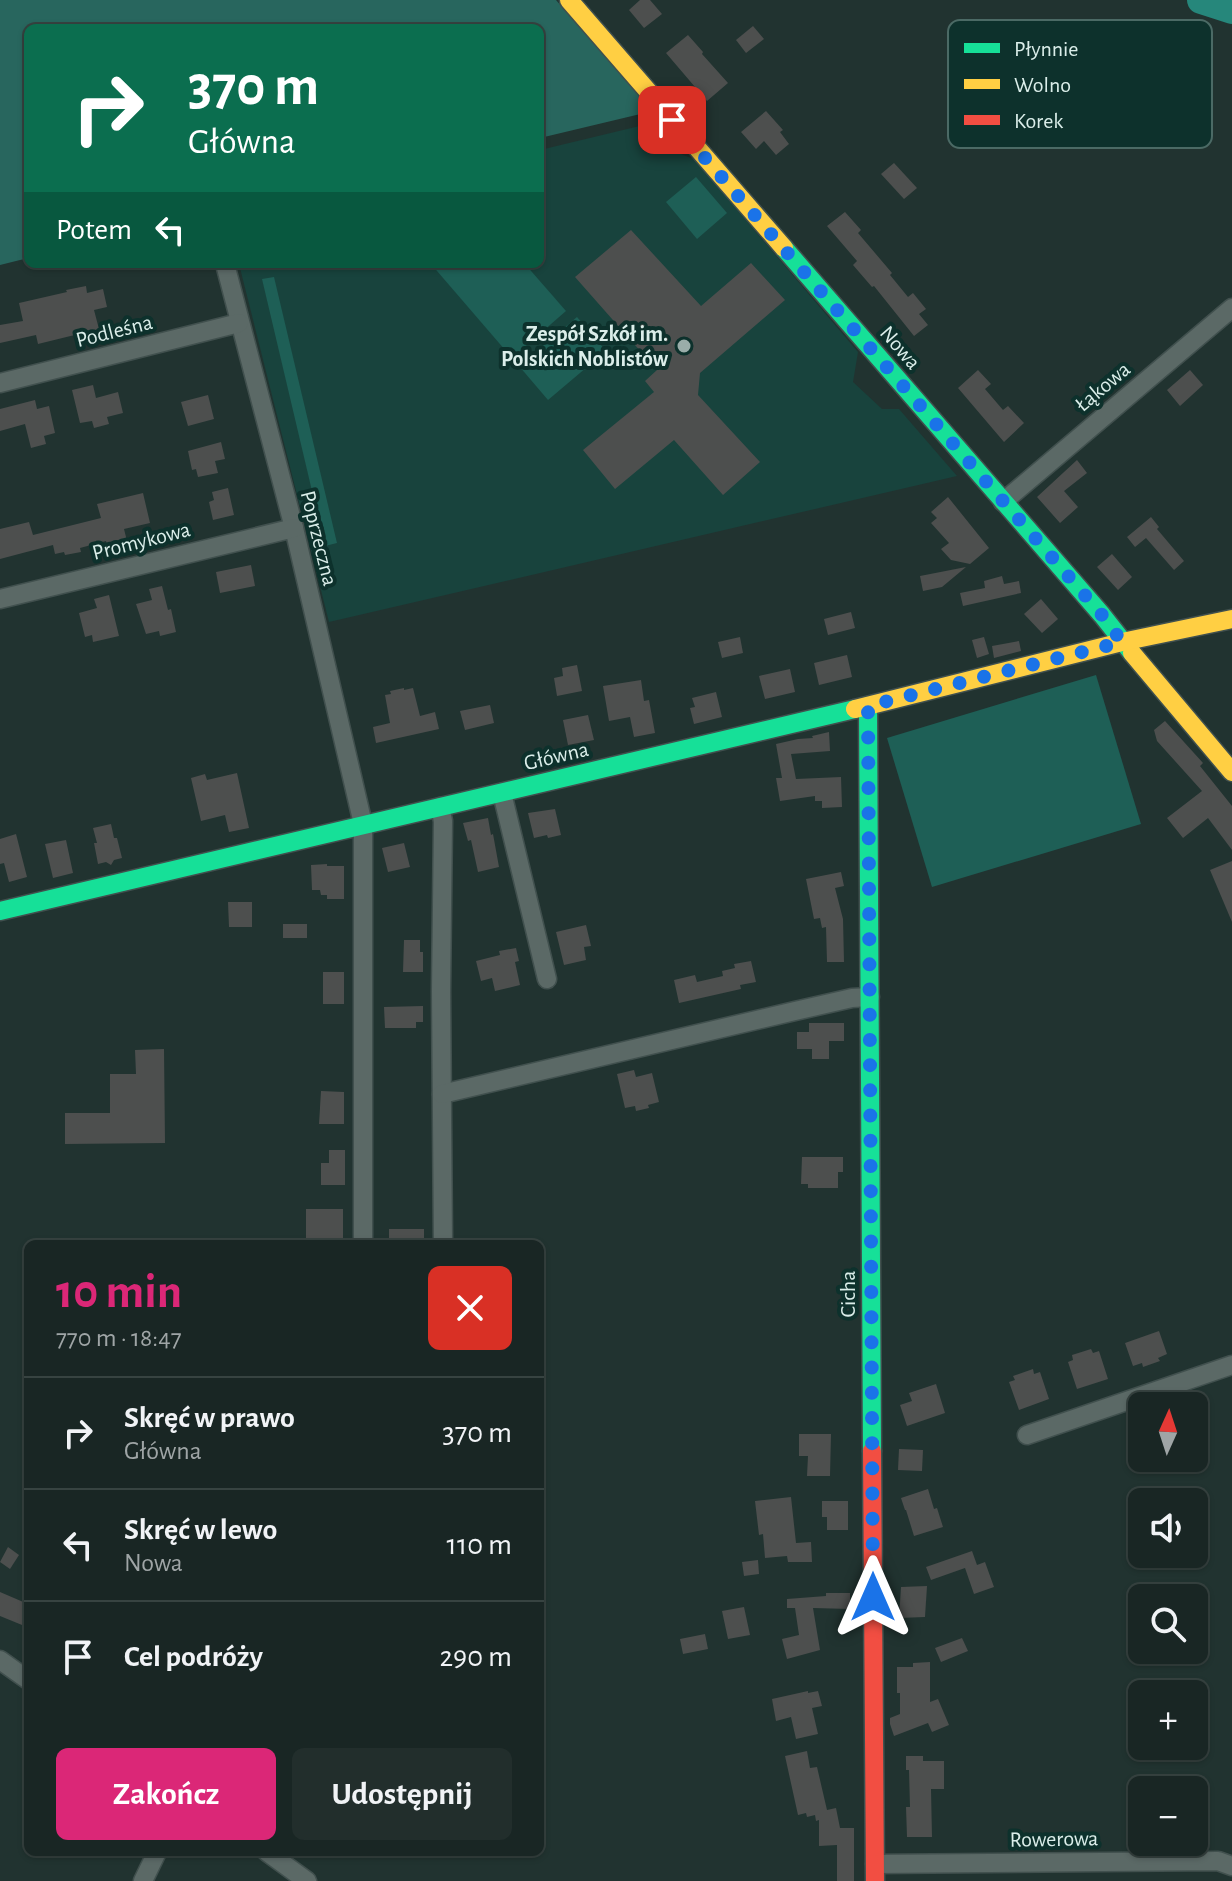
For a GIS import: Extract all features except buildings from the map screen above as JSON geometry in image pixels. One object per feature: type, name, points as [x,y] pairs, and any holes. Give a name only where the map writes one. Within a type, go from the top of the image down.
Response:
[{"type":"street","name":"Nowa","points":[[569,0],[1102,615],[1232,772]]},
{"type":"street","name":"Poprzeczna","points":[[226,268],[294,528],[363,824],[363,1240]]},
{"type":"street","name":"Łąkowa","points":[[1003,502],[1232,308]]},
{"type":"street","name":"Podleśna","points":[[0,383],[239,323]]},
{"type":"street","name":"Promykowa","points":[[0,599],[294,528]]},
{"type":"street","points":[[1122,642],[1232,619]]},
{"type":"street","name":"Główna","points":[[0,911],[868,706],[1122,642]]},
{"type":"street","name":"Cicha","points":[[868,706],[875,1872]]},
{"type":"street","points":[[502,793],[547,979]]},
{"type":"street","points":[[440,807],[443,821],[443,1240]]},
{"type":"street","points":[[442,1094],[852,998],[870,997]]},
{"type":"street","points":[[1027,1435],[1232,1365]]},
{"type":"street","points":[[0,1660],[24,1677]]},
{"type":"street","points":[[143,1881],[155,1856]]},
{"type":"street","points":[[273,1856],[307,1881]]},
{"type":"street","name":"Rowerowa","points":[[875,1872],[1218,1861],[1232,1866]]},
{"type":"shaded area","points":[[0,0],[556,0],[653,111],[544,137],[544,24],[24,24],[24,259],[0,265]]},
{"type":"shaded area","points":[[648,124],[646,141],[694,159],[858,352],[853,382],[882,409],[899,409],[957,476],[329,622],[240,268],[544,268],[544,149]]},
{"type":"shaded area","points":[[696,177],[727,213],[697,239],[666,202]]},
{"type":"shaded area","points":[[434,268],[528,268],[566,311],[512,358]]},
{"type":"shaded area","points":[[274,277],[337,543],[325,546],[262,279]]},
{"type":"shaded area","points":[[577,317],[606,351],[548,400],[519,366]]},
{"type":"shaded area","points":[[1096,675],[1141,824],[932,887],[887,738]]},
{"type":"waterway","points":[[1201,0],[1232,10]]},
{"type":"traffic: fast","points":[[784,248],[1132,653]]},
{"type":"traffic: fast","points":[[868,706],[872,1451]]},
{"type":"traffic: fast","points":[[0,911],[855,709]]},
{"type":"traffic: slow","points":[[569,0],[784,248]]},
{"type":"traffic: slow","points":[[855,709],[1122,642],[1232,619]]},
{"type":"traffic: slow","points":[[1132,653],[1232,772]]},
{"type":"traffic: jam","points":[[872,1451],[875,1881]]},
{"type":"place","name":"Zespół Szkół im. Polskich Noblistów","points":[[684,346]]},
{"type":"route","points":[[672,120],[1102,615],[1122,642],[868,706],[873,1597]]}]
